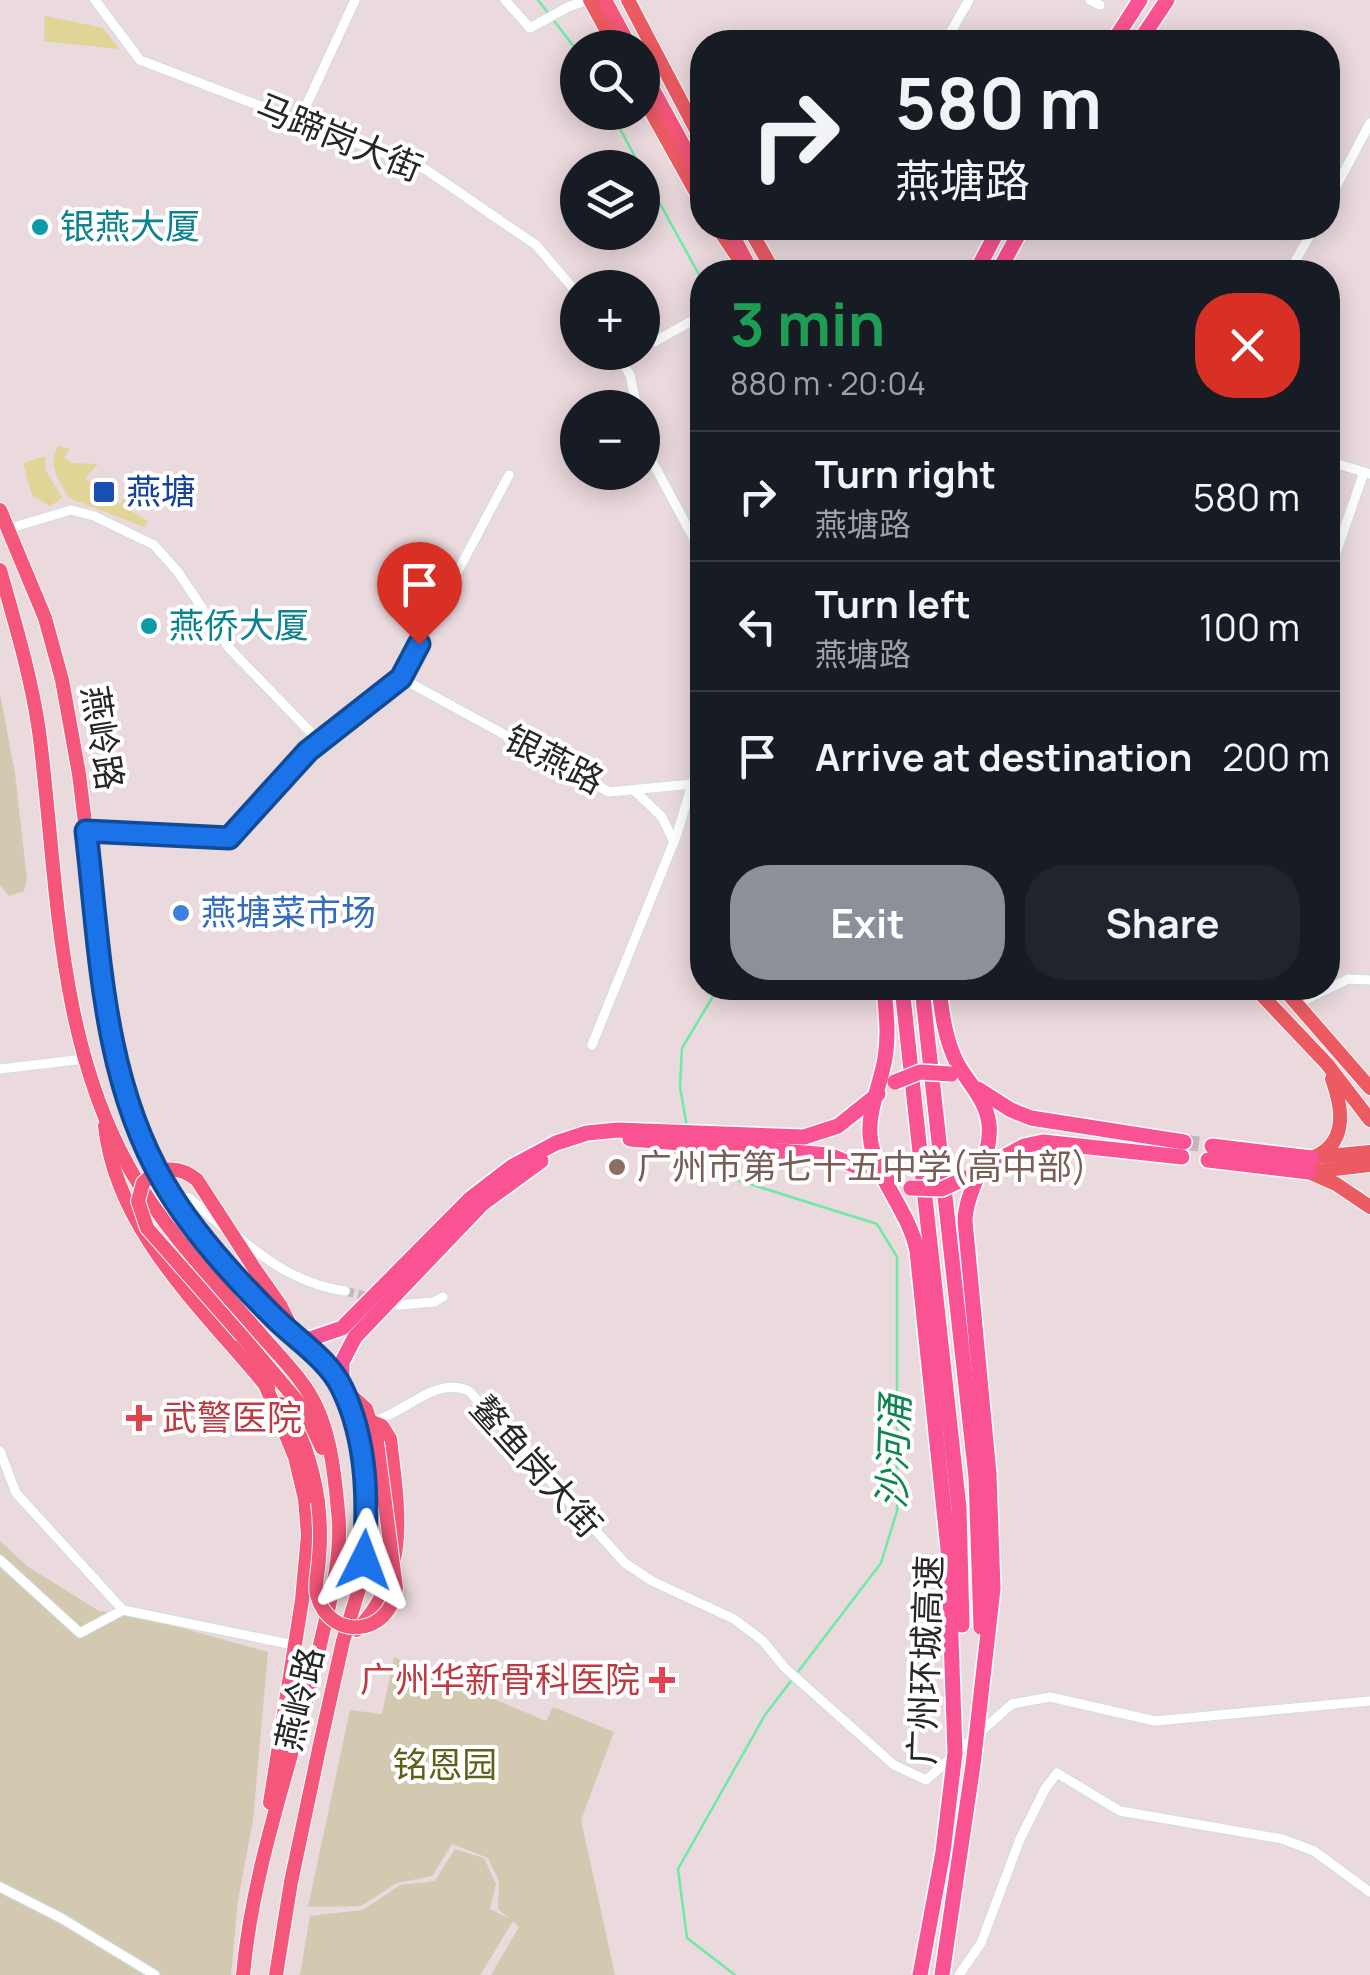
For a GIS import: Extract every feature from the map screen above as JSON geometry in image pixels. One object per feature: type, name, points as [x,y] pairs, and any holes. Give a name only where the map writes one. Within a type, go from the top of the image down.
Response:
[{"type":"highway","points":[[605,0],[621,30]]},
{"type":"highway","points":[[1121,30],[1140,0]]},
{"type":"highway","points":[[1146,30],[1167,0]]},
{"type":"highway","points":[[660,101],[690,157]]},
{"type":"highway","name":"燕岭路","points":[[0,510],[56,654],[72,730],[110,1027],[119,1074],[140,1136],[173,1196],[223,1262],[322,1362],[342,1388],[363,1463],[368,1512],[363,1576],[343,1642],[291,1882],[276,1975]]},
{"type":"highway","points":[[0,570],[12,620]]},
{"type":"highway","name":"燕岭路","points":[[12,620],[36,713],[65,956],[84,1059],[104,1115],[132,1172],[166,1224],[310,1394],[323,1424],[332,1472],[338,1513],[335,1573],[310,1690],[262,1854],[248,1922],[243,1975]]},
{"type":"highway","points":[[884,1000],[885,1058],[870,1133],[917,1251],[946,1516],[955,1753]]},
{"type":"highway","name":"广州环城高速","points":[[903,1000],[956,1480],[962,1621],[955,1753],[943,1852],[920,1975]]},
{"type":"highway","name":"广州环城高速","points":[[923,1000],[976,1477],[982,1614],[973,1765],[942,1975]]},
{"type":"highway","points":[[941,1000],[947,1042],[957,1072],[978,1094],[1040,1120],[1183,1150],[1043,1142],[1024,1146],[980,1169]]},
{"type":"highway","points":[[838,1126],[869,1092],[885,1058]]},
{"type":"highway","points":[[104,1115],[110,1160],[139,1228],[298,1431],[318,1502],[319,1601],[327,1613],[352,1628],[367,1627],[390,1610],[396,1588],[377,1442],[366,1409],[342,1388],[342,1362],[355,1337],[470,1198],[512,1166],[546,1148],[587,1134],[680,1130],[804,1137],[838,1126],[875,1103],[895,1082],[920,1072],[957,1072],[1011,1110]]},
{"type":"highway","points":[[969,1183],[980,1169],[988,1141],[989,1124],[978,1094]]},
{"type":"highway","points":[[332,1472],[304,1409],[147,1228],[138,1200],[143,1184],[164,1169],[190,1174],[203,1189],[290,1319],[295,1337],[310,1339],[342,1328],[433,1244],[510,1181],[543,1160],[581,1145],[640,1140],[805,1152],[844,1159],[911,1188],[942,1189],[969,1183],[1006,1156]]},
{"type":"highway","points":[[973,1765],[994,1573],[965,1212],[969,1183],[988,1141]]},
{"type":"highway","points":[[1210,1153],[1310,1165]]},
{"type":"highway","points":[[876,1156],[890,1176],[911,1188]]},
{"type":"highway","points":[[844,1159],[883,1185],[903,1209]]},
{"type":"highway","points":[[262,1854],[306,1566],[307,1516],[302,1482],[286,1432],[264,1384]]},
{"type":"highway","points":[[343,1642],[382,1601],[397,1552],[390,1439],[382,1426],[372,1422]]},
{"type":"main road","points":[[589,0],[606,30]]},
{"type":"main road","points":[[628,0],[690,118]]},
{"type":"main road","points":[[660,127],[690,181]]},
{"type":"main road","name":"燕岭路","points":[[0,598],[12,620]]},
{"type":"main road","points":[[1266,1000],[1368,1112]]},
{"type":"main road","points":[[1293,1000],[1370,1088]]},
{"type":"main road","points":[[1310,1165],[1333,1143],[1342,1117],[1327,1064]]},
{"type":"main road","points":[[1310,1165],[1370,1152]]},
{"type":"main road","points":[[1310,1165],[1370,1165]]},
{"type":"main road","points":[[1310,1165],[1370,1207]]},
{"type":"street","name":"马蹄岗大街","points":[[95,0],[140,60],[426,170],[536,246],[560,273]]},
{"type":"street","points":[[299,121],[354,0]]},
{"type":"street","points":[[505,0],[530,28],[589,0]]},
{"type":"street","points":[[952,30],[969,0]]},
{"type":"street","points":[[1090,0],[1100,6]]},
{"type":"street","points":[[1340,179],[1370,123]]},
{"type":"street","points":[[660,338],[690,321]]},
{"type":"street","points":[[1340,465],[1367,473],[1340,544]]},
{"type":"street","points":[[86,831],[229,838],[320,742],[401,678],[509,476]]},
{"type":"street","points":[[660,476],[690,532]]},
{"type":"street","points":[[7,528],[71,510],[94,516],[154,545],[178,572],[229,648],[320,742]]},
{"type":"street","name":"银燕路","points":[[401,678],[609,792],[690,784]]},
{"type":"street","points":[[592,1045],[674,842],[690,790]]},
{"type":"street","points":[[636,792],[662,817],[674,842]]},
{"type":"street","points":[[1340,982],[1348,978],[1370,980]]},
{"type":"street","points":[[1297,1004],[1305,1000]]},
{"type":"street","points":[[0,1069],[84,1059]]},
{"type":"street","points":[[173,1196],[189,1198],[216,1224],[275,1267],[294,1277],[345,1291]]},
{"type":"street","points":[[399,1305],[434,1302],[444,1296]]},
{"type":"street","name":"鳌鱼岗大街","points":[[372,1422],[393,1415],[438,1388],[457,1385],[468,1391],[559,1488],[613,1553],[639,1574],[734,1619],[763,1641],[785,1668],[894,1766],[926,1780],[1012,1704],[1050,1697],[1154,1721],[1370,1701]]},
{"type":"street","points":[[0,1451],[16,1493]]},
{"type":"street","points":[[0,1482],[16,1493],[122,1610],[294,1645]]},
{"type":"street","points":[[0,1560],[80,1633],[122,1610]]},
{"type":"street","points":[[959,1975],[981,1943],[1020,1839],[1045,1789],[1058,1773],[1120,1811],[1282,1839],[1301,1846],[1370,1892]]},
{"type":"street","points":[[0,1886],[155,1975]]},
{"type":"shaded area","points":[[45,16],[103,28],[119,49],[44,41]]},
{"type":"shaded area","points":[[58,446],[70,449],[64,458],[72,463],[98,464],[85,478],[120,504],[137,481],[144,486],[129,510],[148,521],[144,527],[69,498],[54,466]]},
{"type":"shaded area","points":[[46,456],[45,469],[62,498],[50,506],[32,495],[23,463]]},
{"type":"green space","points":[[0,694],[15,773],[27,880],[24,891],[9,896],[0,885]]},
{"type":"green space","points":[[0,1541],[27,1566],[99,1611],[135,1615],[268,1652],[253,1820],[238,1900],[231,1975],[0,1975]]},
{"type":"green space","name":"铭恩园","points":[[394,1657],[546,1721],[553,1707],[614,1732],[581,1820],[615,1975],[491,1975],[519,1927],[513,1921],[480,1975],[300,1975],[310,1916],[363,1910],[400,1885],[435,1881],[455,1849],[484,1858],[496,1884],[490,1909],[510,1919],[498,1909],[499,1881],[488,1858],[452,1844],[432,1876],[397,1883],[361,1906],[308,1907],[350,1710],[382,1714]]},
{"type":"waterway","name":"沙河涌","points":[[538,0],[561,30]]},
{"type":"waterway","name":"沙河涌","points":[[621,130],[631,150]]},
{"type":"waterway","name":"沙河涌","points":[[660,204],[691,260]]},
{"type":"waterway","name":"沙河涌","points":[[687,1127],[680,1087],[682,1048],[711,1000]]},
{"type":"waterway","name":"沙河涌","points":[[691,1149],[692,1155],[724,1176],[877,1224],[897,1257],[897,1511],[881,1563],[765,1715],[678,1869],[687,1938],[735,1975]]},
{"type":"tunnel","points":[[1184,1142],[1212,1146]]},
{"type":"tunnel","points":[[345,1291],[372,1298]]},
{"type":"place","name":"银燕大厦","points":[[40,227]]},
{"type":"place","name":"燕塘","points":[[104,492]]},
{"type":"place","name":"燕侨大厦","points":[[149,626]]},
{"type":"place","name":"燕塘菜市场","points":[[181,913]]},
{"type":"place","name":"广州市第七十五中学(高中部)","points":[[617,1167]]},
{"type":"place","name":"武警医院","points":[[139,1418]]},
{"type":"place","name":"广州华新骨科医院","points":[[662,1680]]},
{"type":"route","points":[[364,1560],[368,1512],[363,1463],[342,1388],[196,1229],[165,1185],[125,1097],[113,1051],[86,831],[229,838],[308,751],[401,678],[419,644]]}]
